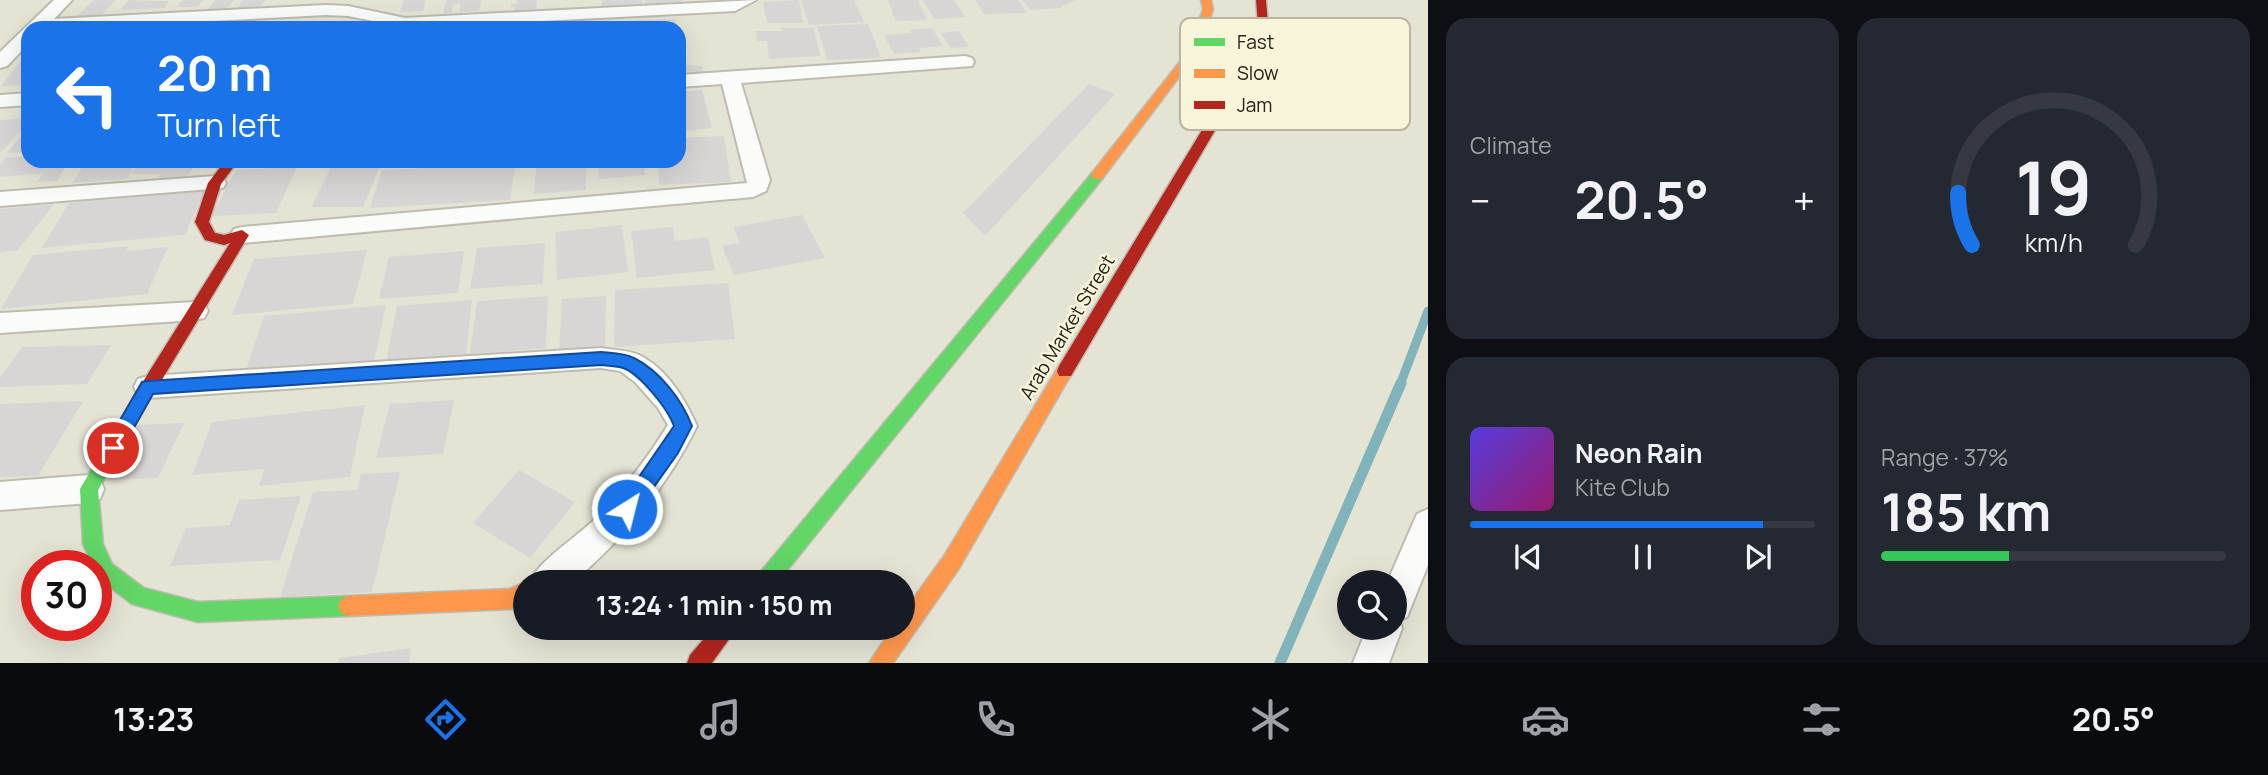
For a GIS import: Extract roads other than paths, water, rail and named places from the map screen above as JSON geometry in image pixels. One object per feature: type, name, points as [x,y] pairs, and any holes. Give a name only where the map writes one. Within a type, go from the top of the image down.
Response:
[{"type":"main road","points":[[1205,18],[1208,9],[1206,0]]},
{"type":"main road","name":"Arab Market Street","points":[[1261,0],[1262,18]]},
{"type":"main road","points":[[775,570],[1054,232],[1180,68]]},
{"type":"main road","name":"Arab Market Street","points":[[880,663],[951,564],[1209,130]]},
{"type":"main road","points":[[227,168],[215,183],[202,222],[210,237],[224,240],[242,235]]},
{"type":"main road","points":[[242,235],[89,489],[93,544],[104,571],[139,597],[198,612],[513,598]]},
{"type":"main road","points":[[698,663],[717,640]]},
{"type":"street","points":[[42,21],[64,0]]},
{"type":"street","points":[[393,0],[390,6],[402,21]]},
{"type":"street","points":[[474,21],[735,6],[748,0]]},
{"type":"street","points":[[150,21],[326,9],[348,11],[389,21]]},
{"type":"street","points":[[320,21],[326,9]]},
{"type":"street","points":[[0,62],[21,41]]},
{"type":"street","points":[[686,81],[965,62]]},
{"type":"street","points":[[242,235],[753,190],[758,186],[759,180],[730,78]]},
{"type":"street","points":[[0,100],[21,99]]},
{"type":"street","points":[[0,199],[215,183]]},
{"type":"street","points":[[0,323],[195,311]]},
{"type":"street","points":[[148,387],[601,358],[628,362],[642,372],[677,409],[683,426],[672,447],[627,509],[562,570]]},
{"type":"street","points":[[0,496],[89,489]]},
{"type":"street","points":[[1407,576],[1428,524]]},
{"type":"street","points":[[1371,663],[1380,640]]},
{"type":"waterway","points":[[1400,385],[1428,311]]},
{"type":"waterway","points":[[1280,663],[1401,383]]}]
